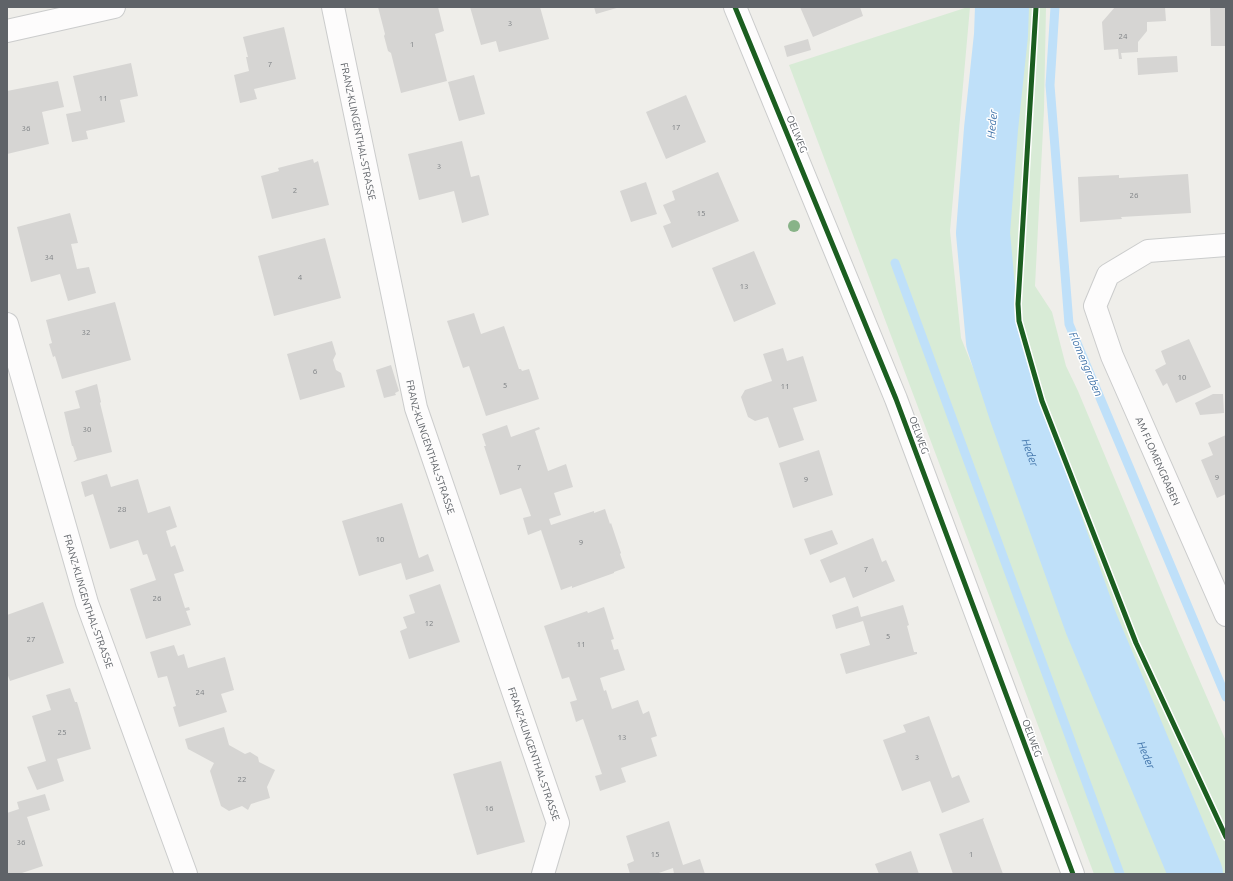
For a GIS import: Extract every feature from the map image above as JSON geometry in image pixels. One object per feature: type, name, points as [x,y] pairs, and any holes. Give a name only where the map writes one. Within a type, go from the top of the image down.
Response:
[{"type":"street","points":[[7,31],[114,7]]},
{"type":"street","name":"FRANZ-KLINGENTHAL-STRASSE","points":[[333,7],[416,408],[558,823],[543,874]]},
{"type":"street","name":"OELWEG","points":[[735,7],[896,399],[1073,874]]},
{"type":"street","name":"AM FLOMENGRABEN","points":[[1226,245],[1148,251],[1108,275],[1095,306],[1112,356],[1226,615]]},
{"type":"street","name":"FRANZ-KLINGENTHAL-STRASSE","points":[[7,324],[87,603],[186,874]]},
{"type":"green space","points":[[970,7],[950,231],[961,338],[1177,874],[1094,874],[789,65]]},
{"type":"green space","points":[[1022,7],[1046,7],[1044,110],[1035,286],[1052,312],[1066,366],[1078,391],[1178,631],[1226,741],[1226,874],[1219,874],[1051,454],[1017,365],[1004,318],[1001,274]]},
{"type":"building","points":[[378,7],[438,7],[444,31],[435,34],[447,81],[401,93],[391,53],[388,51]]},
{"type":"building","points":[[470,7],[540,7],[549,39],[499,52],[496,41],[481,45]]},
{"type":"building","points":[[594,7],[620,7],[596,14]]},
{"type":"building","points":[[800,7],[860,7],[863,16],[813,37]]},
{"type":"building","points":[[1115,7],[1165,7],[1166,21],[1147,22],[1147,31],[1138,42],[1138,52],[1121,53],[1122,59],[1119,59],[1118,49],[1104,50],[1102,22]]},
{"type":"building","points":[[1210,7],[1226,7],[1226,46],[1211,46]]},
{"type":"building","points":[[284,27],[296,79],[254,89],[257,99],[240,103],[234,75],[249,71],[246,57],[248,57],[243,37]]},
{"type":"building","points":[[808,39],[811,50],[787,57],[784,46]]},
{"type":"building","points":[[1177,56],[1178,72],[1138,75],[1137,58]]},
{"type":"building","points":[[131,63],[138,96],[120,100],[125,122],[86,131],[88,139],[72,142],[66,114],[81,111],[73,76]]},
{"type":"building","points":[[474,75],[485,114],[459,121],[448,82]]},
{"type":"building","points":[[58,81],[64,107],[42,112],[49,144],[7,154],[7,91]]},
{"type":"building","points":[[686,95],[706,142],[666,159],[646,112]]},
{"type":"building","points":[[462,141],[471,177],[479,175],[489,215],[462,223],[454,191],[419,200],[408,154]]},
{"type":"building","points":[[313,159],[314,163],[318,161],[329,205],[272,219],[261,176],[279,171],[278,168]]},
{"type":"building","points":[[718,172],[739,221],[672,248],[663,226],[671,223],[663,205],[675,200],[672,191]]},
{"type":"building","points":[[1188,174],[1191,213],[1121,217],[1122,219],[1080,222],[1078,177],[1119,175],[1119,178]]},
{"type":"building","points":[[646,182],[657,214],[631,222],[620,191]]},
{"type":"building","points":[[70,213],[78,243],[71,244],[77,269],[89,267],[96,293],[68,301],[60,274],[31,282],[17,227]]},
{"type":"building","points":[[325,238],[341,298],[274,316],[258,256]]},
{"type":"building","points":[[754,251],[776,304],[734,322],[712,268]]},
{"type":"building","points":[[115,302],[131,360],[62,379],[55,356],[53,357],[49,344],[52,343],[46,320]]},
{"type":"building","points":[[474,313],[481,334],[504,326],[519,369],[522,371],[529,369],[539,399],[486,416],[469,366],[463,368],[447,321]]},
{"type":"building","points":[[1189,339],[1211,387],[1176,403],[1167,383],[1163,386],[1155,370],[1166,364],[1161,351]]},
{"type":"building","points":[[332,341],[336,354],[333,360],[336,370],[341,373],[345,387],[300,400],[287,354]]},
{"type":"building","points":[[783,348],[787,361],[803,356],[817,401],[793,408],[804,440],[779,448],[768,417],[755,421],[748,417],[741,397],[745,390],[772,381],[763,354]]},
{"type":"building","points":[[391,365],[399,391],[395,393],[396,395],[384,398],[376,370]]},
{"type":"building","points":[[97,384],[112,452],[73,462],[77,459],[72,446],[64,412],[80,408],[75,391]]},
{"type":"building","points":[[1213,394],[1223,394],[1224,413],[1200,415],[1195,403]]},
{"type":"building","points":[[507,425],[511,437],[539,427],[540,429],[535,431],[548,471],[566,464],[573,487],[554,493],[561,515],[549,519],[551,525],[594,511],[594,513],[605,509],[625,568],[572,588],[572,586],[561,590],[541,530],[528,535],[523,518],[531,516],[521,488],[500,495],[484,446],[486,446],[482,434]]},
{"type":"building","points":[[1226,435],[1226,494],[1217,498],[1201,460],[1213,455],[1208,443]]},
{"type":"building","points":[[819,450],[833,495],[793,508],[779,463]]},
{"type":"building","points":[[107,474],[111,487],[138,479],[148,513],[170,506],[177,527],[166,531],[171,547],[175,545],[184,571],[174,574],[185,608],[189,607],[190,610],[186,611],[191,625],[146,639],[130,589],[156,580],[147,554],[143,555],[138,540],[110,549],[93,494],[85,497],[81,482]]},
{"type":"building","points":[[402,503],[419,558],[428,554],[434,571],[406,580],[401,563],[359,576],[342,521]]},
{"type":"building","points":[[832,530],[838,544],[810,555],[804,539]]},
{"type":"building","points":[[873,538],[882,562],[886,560],[895,581],[853,598],[845,577],[830,583],[820,560]]},
{"type":"building","points":[[440,584],[460,642],[409,659],[400,631],[407,628],[403,617],[415,613],[409,595]]},
{"type":"building","points":[[43,602],[64,663],[10,681],[7,673],[7,615]]},
{"type":"building","points":[[903,605],[909,625],[907,626],[914,652],[917,652],[917,654],[846,674],[840,654],[870,645],[863,621],[836,629],[832,615],[858,606],[861,617]]},
{"type":"building","points":[[604,607],[614,639],[611,640],[614,650],[618,649],[625,670],[600,678],[604,691],[606,690],[612,709],[638,700],[643,714],[649,711],[657,736],[651,738],[657,756],[621,768],[626,782],[600,791],[595,776],[602,774],[583,719],[576,722],[570,702],[577,700],[569,677],[562,679],[544,626],[587,611],[588,613]]},
{"type":"building","points":[[174,645],[178,656],[184,654],[188,668],[225,657],[234,690],[221,694],[227,712],[179,727],[173,707],[176,706],[167,676],[158,678],[150,652]]},
{"type":"building","points":[[70,688],[75,702],[77,702],[91,749],[57,759],[64,781],[37,790],[27,767],[46,761],[32,716],[51,710],[46,695]]},
{"type":"building","points":[[929,716],[952,778],[959,775],[970,802],[942,813],[930,781],[902,791],[883,740],[906,732],[903,725]]},
{"type":"building","points":[[224,727],[229,745],[245,754],[250,752],[258,757],[259,762],[275,770],[267,787],[270,798],[251,804],[248,810],[242,806],[229,811],[221,806],[210,771],[214,763],[188,749],[185,739]]},
{"type":"building","points":[[501,761],[525,842],[477,855],[453,774]]},
{"type":"building","points":[[45,794],[50,810],[27,817],[43,866],[19,874],[7,874],[7,813],[19,809],[17,802]]},
{"type":"building","points":[[984,818],[983,820],[1003,874],[953,874],[939,834]]},
{"type":"building","points":[[669,821],[683,865],[700,859],[705,874],[674,874],[673,868],[656,874],[630,874],[627,864],[634,861],[626,836]]},
{"type":"building","points":[[911,851],[919,874],[879,874],[875,864]]},
{"type":"waterway","name":"Heder","points":[[1002,7],[1001,35],[991,129],[983,233],[993,342],[1016,413],[1091,623],[1196,874]]},
{"type":"waterway","name":"Flomengraben","points":[[1055,7],[1050,85],[1069,324],[1226,697]]},
{"type":"waterway","points":[[895,263],[1120,874]]},
{"type":"cycle path","points":[[735,7],[896,399],[1073,874]]},
{"type":"cycle path","points":[[1036,7],[1018,304],[1019,321],[1042,401],[1136,643],[1226,837]]}]
